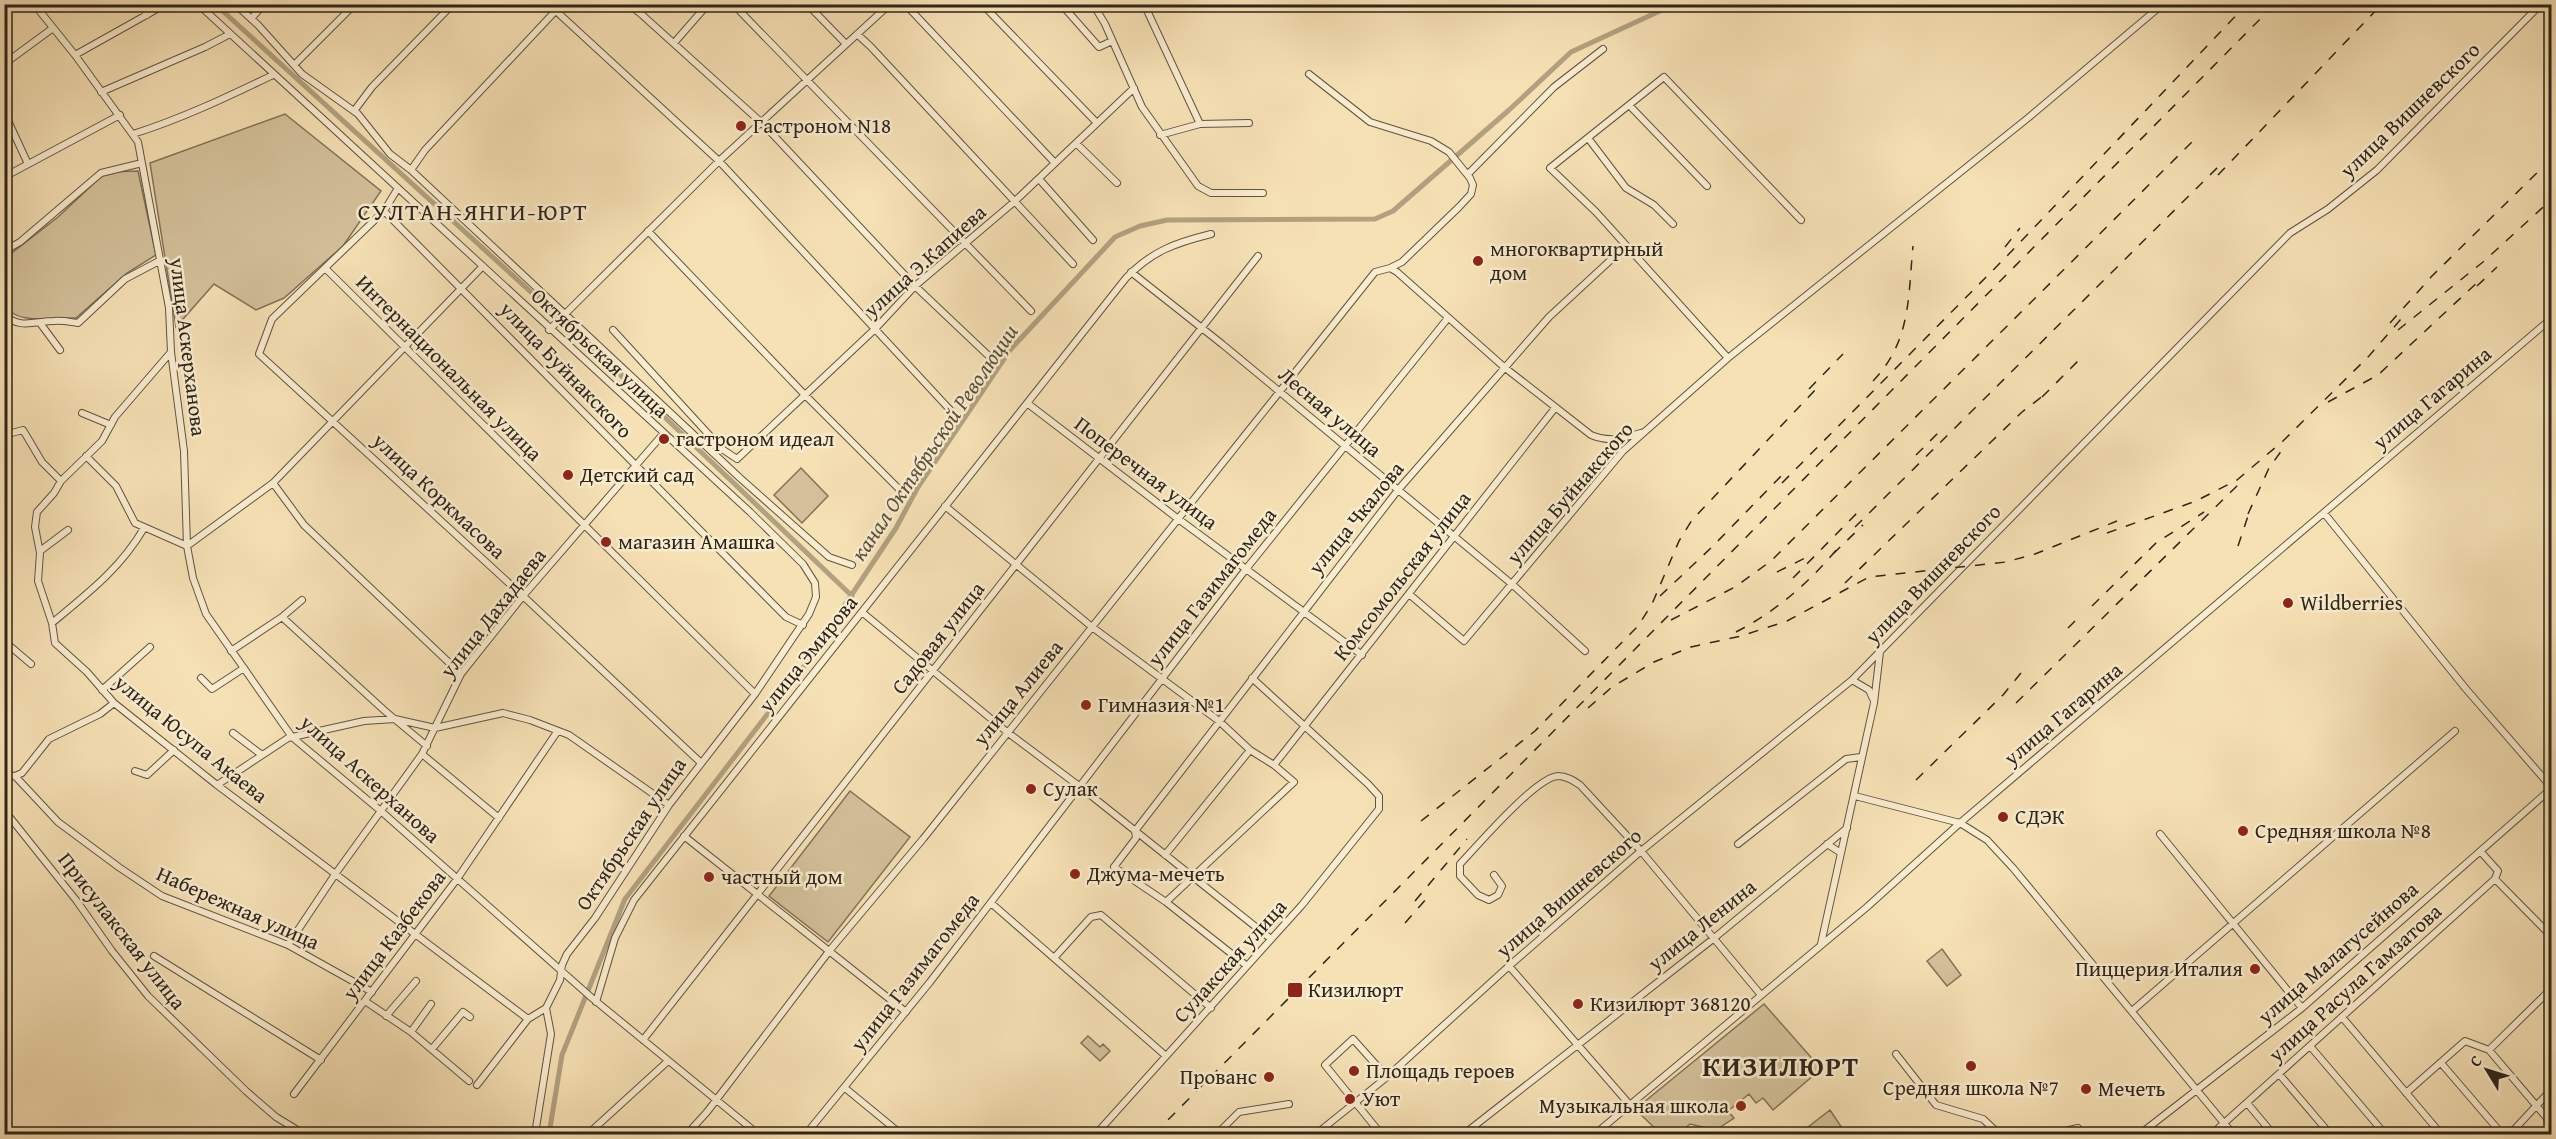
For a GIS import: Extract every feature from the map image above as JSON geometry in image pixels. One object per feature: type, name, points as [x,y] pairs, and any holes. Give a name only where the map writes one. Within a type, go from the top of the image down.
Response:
[{"type":"street","name":"улица Аскерханова","points":[[34,4],[75,55],[138,142],[169,308],[171,352],[184,451],[187,546],[193,578],[206,614],[292,737],[382,812],[575,984],[758,1134]]},
{"type":"street","points":[[141,4],[147,15]]},
{"type":"street","points":[[75,55],[166,4]]},
{"type":"street","name":"Октябрьская улица","points":[[198,4],[483,266],[549,330],[750,512],[803,564],[815,583],[816,597],[803,625],[755,694],[700,762],[669,805],[595,918],[567,954],[560,980],[546,1008]]},
{"type":"street","points":[[235,4],[294,65],[324,92],[354,111],[377,135],[390,154],[411,170],[673,416],[818,548],[829,556],[852,565]]},
{"type":"street","points":[[251,19],[264,4]]},
{"type":"street","points":[[294,65],[355,4]]},
{"type":"street","points":[[354,111],[372,87],[453,4]]},
{"type":"street","points":[[411,170],[425,150],[562,4]]},
{"type":"street","points":[[630,4],[762,123],[915,286],[991,358]]},
{"type":"street","points":[[637,11],[643,4]]},
{"type":"street","points":[[674,43],[708,4]]},
{"type":"street","points":[[734,4],[1031,311]]},
{"type":"street","points":[[807,4],[846,44]]},
{"type":"street","points":[[549,330],[719,161],[890,4]]},
{"type":"street","points":[[904,4],[1055,163]]},
{"type":"street","points":[[982,4],[1097,123]]},
{"type":"street","points":[[1061,4],[1099,46],[1112,41]]},
{"type":"street","points":[[1093,4],[1142,107],[1160,135],[1202,190],[1211,194],[1263,192]]},
{"type":"street","points":[[1144,4],[1200,124]]},
{"type":"street","name":"улица Буйнакского","points":[[1409,594],[1464,641],[1623,451],[1728,358],[2028,117],[2163,4]]},
{"type":"street","name":"улица Вишневского","points":[[1316,1134],[1387,1077],[1509,966],[1641,851],[1852,680],[2290,233],[2328,209],[2377,170],[2541,4]]},
{"type":"street","points":[[556,11],[719,161],[953,413]]},
{"type":"street","points":[[4,64],[52,28]]},
{"type":"street","points":[[101,92],[230,34]]},
{"type":"street","points":[[857,34],[1073,264]]},
{"type":"street","points":[[1468,174],[1554,87],[1603,49]]},
{"type":"street","points":[[1309,74],[1370,122],[1431,141],[1449,152],[1461,164],[1473,185],[1471,194],[1402,262],[1390,268]]},
{"type":"street","points":[[133,134],[158,126],[273,75]]},
{"type":"street","points":[[1728,358],[1596,212],[1551,168],[1664,77],[1801,220]]},
{"type":"street","name":"улица Э.Капиева","points":[[613,330],[722,449],[737,459],[875,329],[915,286],[1014,202],[1134,88]]},
{"type":"street","points":[[1629,105],[1707,186]]},
{"type":"street","points":[[4,112],[28,164]]},
{"type":"street","points":[[4,177],[120,115]]},
{"type":"street","points":[[1160,135],[1200,124],[1250,123]]},
{"type":"street","points":[[1588,138],[1626,188],[1654,205],[1672,224]]},
{"type":"street","points":[[1076,143],[1117,183]]},
{"type":"street","points":[[4,251],[20,242],[101,173],[142,163]]},
{"type":"street","points":[[1039,179],[1093,240]]},
{"type":"street","points":[[325,268],[384,211],[398,188]]},
{"type":"street","points":[[4,192],[8,226],[4,239]]},
{"type":"street","name":"улица Буйнакского","points":[[384,211],[463,288],[786,617],[803,625]]},
{"type":"street","points":[[648,231],[805,395],[900,490]]},
{"type":"street","name":"улица Эмирова","points":[[594,1000],[615,938],[634,900],[1131,272],[1166,247],[1211,234]]},
{"type":"street","name":"улица Чкалова","points":[[1166,902],[1114,867],[1136,838],[1135,831],[1398,490],[1549,317],[1616,256],[1628,249]]},
{"type":"street","name":"Садовая улица","points":[[643,1040],[1258,256]]},
{"type":"street","points":[[4,314],[10,321],[26,325],[54,321],[78,323],[125,279],[160,260]]},
{"type":"street","points":[[86,456],[116,486],[130,517],[144,528],[187,546],[273,483],[483,266]]},
{"type":"street","name":"Интернациональная улица","points":[[325,268],[403,348],[755,694]]},
{"type":"street","name":"улица Коркмасова","points":[[325,268],[272,319],[259,354],[333,420],[700,762]]},
{"type":"street","points":[[1390,268],[1504,367],[1578,427],[1603,440],[1617,440],[1644,432]]},
{"type":"street","name":"улица Алиева","points":[[687,1134],[707,1112],[830,950],[923,840],[1375,272],[1390,268]]},
{"type":"street","name":"Лесная улица","points":[[1131,272],[1513,585],[1585,651]]},
{"type":"street","name":"улица Газимагомеда","points":[[806,1134],[991,903],[1246,569],[1448,318]]},
{"type":"street","name":"улица Гагарина","points":[[1595,1134],[1821,945],[1960,823],[2552,318]]},
{"type":"street","points":[[39,323],[60,351]]},
{"type":"street","name":"улица Юсупа Акаева","points":[[171,352],[115,417],[102,441],[61,481],[54,493],[37,512],[35,527],[40,551],[38,581],[52,623],[55,643],[114,703],[217,785],[528,1018]]},
{"type":"street","name":"Поперечная улица","points":[[1027,403],[1362,655]]},
{"type":"street","name":"Комсомольская улица","points":[[1275,765],[1555,408]]},
{"type":"street","points":[[82,413],[111,424]]},
{"type":"street","points":[[4,435],[23,430],[42,462],[61,481]]},
{"type":"street","name":"улица Дахадаева","points":[[288,945],[336,873],[422,754],[461,674],[523,596],[663,434]]},
{"type":"street","points":[[273,483],[304,525],[461,674]]},
{"type":"street","points":[[945,506],[1092,627],[1219,721],[1250,750],[1275,765],[1294,782],[1166,902],[1247,966]]},
{"type":"street","points":[[2324,513],[2466,689],[2552,788]]},
{"type":"street","points":[[52,623],[110,574],[135,544],[144,528]]},
{"type":"street","points":[[40,551],[68,530]]},
{"type":"street","points":[[231,651],[282,617],[302,600]]},
{"type":"street","points":[[863,613],[934,669],[1007,732],[1079,786],[1271,939]]},
{"type":"street","points":[[282,617],[427,746]]},
{"type":"street","points":[[4,640],[31,664]]},
{"type":"street","points":[[102,690],[150,647]]},
{"type":"street","points":[[1821,945],[1874,703],[1880,651]]},
{"type":"street","points":[[201,678],[212,689],[244,668]]},
{"type":"street","points":[[1252,678],[1305,724]]},
{"type":"street","points":[[1852,680],[1869,690],[1874,703]]},
{"type":"street","points":[[4,775],[15,776],[22,773],[49,739],[100,714],[114,703]]},
{"type":"street","points":[[217,785],[292,737],[364,721],[395,719],[435,728],[481,716],[504,713],[569,735],[669,805]]},
{"type":"street","name":"Сулакская улица","points":[[1096,1134],[1302,905],[1379,809],[1378,795],[1305,724]]},
{"type":"street","points":[[2132,1011],[2454,731]]},
{"type":"street","name":"улица Казбекова","points":[[294,1094],[457,879],[557,732]]},
{"type":"street","points":[[233,734],[262,755]]},
{"type":"street","points":[[135,771],[147,775],[174,750]]},
{"type":"street","points":[[1166,855],[1250,750]]},
{"type":"street","points":[[422,754],[499,818]]},
{"type":"street","points":[[1738,844],[1846,759],[1861,757]]},
{"type":"street","name":"Набережная улица","points":[[15,776],[58,822],[162,896],[288,945],[372,992]]},
{"type":"street","points":[[1494,875],[1502,886],[1498,895],[1489,900],[1478,896],[1460,876],[1461,864],[1513,808],[1547,781],[1557,776],[1568,778],[1580,785],[1641,851],[1761,995]]},
{"type":"street","name":"улица Малагусейнова","points":[[2140,1134],[2302,1008],[2552,788]]},
{"type":"street","points":[[1855,796],[1960,823],[1988,840],[2233,1134]]},
{"type":"street","name":"Присулакская улица","points":[[4,810],[76,900],[147,996],[246,1091],[276,1117],[304,1134]]},
{"type":"street","name":"улица Ленина","points":[[1464,1134],[1713,939],[1847,828]]},
{"type":"street","points":[[2160,834],[2302,1008]]},
{"type":"street","points":[[684,836],[906,1012]]},
{"type":"street","points":[[1827,844],[1841,853]]},
{"type":"street","points":[[2481,852],[2498,871],[2495,879],[2552,937]]},
{"type":"street","name":"улица Расула Гамзатова","points":[[2212,1134],[2495,879]]},
{"type":"street","points":[[991,903],[1166,1056]]},
{"type":"street","points":[[1054,958],[1095,914],[1101,915],[1211,1008]]},
{"type":"street","points":[[154,956],[321,1060]]},
{"type":"street","points":[[1509,966],[1630,1105]]},
{"type":"street","points":[[386,1016],[416,981]]},
{"type":"street","points":[[2489,1050],[2552,988]]},
{"type":"street","points":[[365,1001],[411,1032],[468,1081]]},
{"type":"street","points":[[411,1032],[432,1004]]},
{"type":"street","points":[[477,1085],[528,1018],[546,1008],[551,1034],[535,1134]]},
{"type":"street","points":[[432,1049],[463,1012],[470,1017]]},
{"type":"street","points":[[2342,1017],[2442,1134]]},
{"type":"street","points":[[1381,1134],[1325,1065],[1353,1039],[1387,1077]]},
{"type":"street","points":[[2406,1093],[2465,1041],[2489,1050],[2552,1124]]},
{"type":"street","points":[[2310,1046],[2385,1134]]},
{"type":"street","points":[[1896,1054],[1936,1105],[1983,1119],[1999,1134]]},
{"type":"street","points":[[588,1134],[668,1061]]},
{"type":"street","points":[[2441,1063],[2502,1134]]},
{"type":"street","points":[[2279,1074],[2330,1134]]},
{"type":"street","points":[[845,1088],[901,1134]]},
{"type":"street","points":[[2510,1134],[2552,1089]]},
{"type":"street","points":[[2247,1103],[2274,1134]]},
{"type":"street","points":[[1218,1134],[1239,1112],[1289,1104]]},
{"type":"street","points":[[2064,1134],[2078,1128],[2083,1134]]},
{"type":"shaded area","points":[[285,114],[381,191],[343,246],[284,298],[256,310],[214,284],[176,327],[150,163]]},
{"type":"shaded area","points":[[138,171],[156,255],[127,273],[76,318],[24,318],[8,309],[4,296],[4,259],[58,217],[106,172]]},
{"type":"shaded area","points":[[801,468],[828,496],[802,523],[774,495]]},
{"type":"shaded area","points":[[850,791],[910,837],[828,942],[769,896]]},
{"type":"shaded area","points":[[1942,949],[1961,975],[1947,986],[1927,961]]},
{"type":"shaded area","points":[[1764,1004],[1817,1064],[1818,1070],[1814,1075],[1773,1110],[1763,1098],[1756,1103],[1749,1094],[1728,1111],[1734,1118],[1716,1130],[1690,1124],[1678,1134],[1661,1134],[1638,1112],[1638,1107]]},
{"type":"shaded area","points":[[1088,1036],[1100,1047],[1103,1044],[1110,1051],[1100,1061],[1081,1043]]},
{"type":"shaded area","points":[[1830,1110],[1846,1134],[1799,1134]]},
{"type":"waterway","points":[[215,4],[589,345],[852,596]]},
{"type":"waterway","name":"канал Октябрьской Революции","points":[[549,1134],[562,1055],[625,899],[803,668],[896,528],[918,487],[1010,350],[1115,237],[1140,226],[1167,220],[1375,219],[1393,211],[1509,110],[1571,52],[1675,4]]},
{"type":"railway","points":[[1782,483],[2007,256],[2247,4]]},
{"type":"railway","points":[[1154,1134],[2275,4]]},
{"type":"railway","points":[[2218,175],[2382,4]]},
{"type":"railway","points":[[1671,620],[1735,587],[1771,561],[2194,140]]},
{"type":"railway","points":[[2390,323],[2432,276],[2552,158]]},
{"type":"railway","points":[[1855,527],[2219,166]]},
{"type":"railway","points":[[2398,330],[2483,262],[2552,199]]},
{"type":"railway","points":[[2005,247],[2020,228]]},
{"type":"railway","points":[[1873,381],[1895,350],[1901,334],[1908,301],[1913,246]]},
{"type":"railway","points":[[2477,286],[2497,267]]},
{"type":"railway","points":[[2328,402],[2378,375],[2481,279]]},
{"type":"railway","points":[[2107,533],[2196,501],[2237,480],[2283,441],[2369,356],[2401,319]]},
{"type":"railway","points":[[1809,389],[1843,354]]},
{"type":"railway","points":[[2042,397],[2080,359]]},
{"type":"railway","points":[[1421,821],[1535,731],[1638,626],[1652,604],[1679,541],[1692,520],[1818,387]]},
{"type":"railway","points":[[1845,583],[2022,412],[2048,392]]},
{"type":"railway","points":[[1916,455],[1944,427]]},
{"type":"railway","points":[[2248,514],[2269,468],[2282,450]]},
{"type":"railway","points":[[1660,596],[1712,547],[1786,471]]},
{"type":"railway","points":[[2016,703],[2239,484]]},
{"type":"railway","points":[[2238,546],[2251,507]]},
{"type":"railway","points":[[1793,578],[1858,512]]},
{"type":"railway","points":[[2092,606],[2156,543],[2204,512]]},
{"type":"railway","points":[[1588,708],[1612,687],[1654,662],[1691,647],[1741,636],[1787,621],[1869,577],[2006,562],[2035,554],[2117,521]]},
{"type":"railway","points":[[1833,554],[1863,525]]},
{"type":"railway","points":[[1736,632],[1791,596],[1837,549]]},
{"type":"railway","points":[[1777,572],[1807,557]]},
{"type":"railway","points":[[2068,628],[2078,618]]},
{"type":"railway","points":[[1916,780],[2003,695],[2021,673]]},
{"type":"railway","points":[[1415,901],[1467,839]]},
{"type":"railway","points":[[1405,923],[1427,898]]},
{"type":"place","name":"Гастроном N18","points":[[741,126]]},
{"type":"place","name":"многоквартирный дом","points":[[1478,261]]},
{"type":"place","name":"гастроном идеал","points":[[664,439]]},
{"type":"place","name":"Детский сад","points":[[568,475]]},
{"type":"place","name":"магазин Амашка","points":[[606,542]]},
{"type":"place","name":"Wildberries","points":[[2288,603]]},
{"type":"place","name":"Гимназия №1","points":[[1086,705]]},
{"type":"place","name":"Сулак","points":[[1031,789]]},
{"type":"place","name":"СДЭК","points":[[2003,817]]},
{"type":"place","name":"Средняя школа №8","points":[[2243,831]]},
{"type":"place","name":"Джума-мечеть","points":[[1075,874]]},
{"type":"place","name":"частный дом","points":[[709,877]]},
{"type":"place","name":"Пиццерия Италия","points":[[2255,969]]},
{"type":"place","name":"Кизилюрт","points":[[1295,990]]},
{"type":"place","name":"Кизилюрт 368120","points":[[1578,1004]]},
{"type":"place","name":"Средняя школа №7","points":[[1971,1066]]},
{"type":"place","name":"Площадь героев","points":[[1354,1071]]},
{"type":"place","name":"Прованс","points":[[1269,1077]]},
{"type":"place","name":"Мечеть","points":[[2086,1089]]},
{"type":"place","name":"Уют","points":[[1350,1099]]},
{"type":"place","name":"Музыкальная школа","points":[[1741,1106]]},
{"type":"district","name":"СУЛТАН-ЯНГИ-ЮРТ","points":[[473,212]]},
{"type":"district","name":"КИЗИЛЮРТ","points":[[1781,1067]]}]
